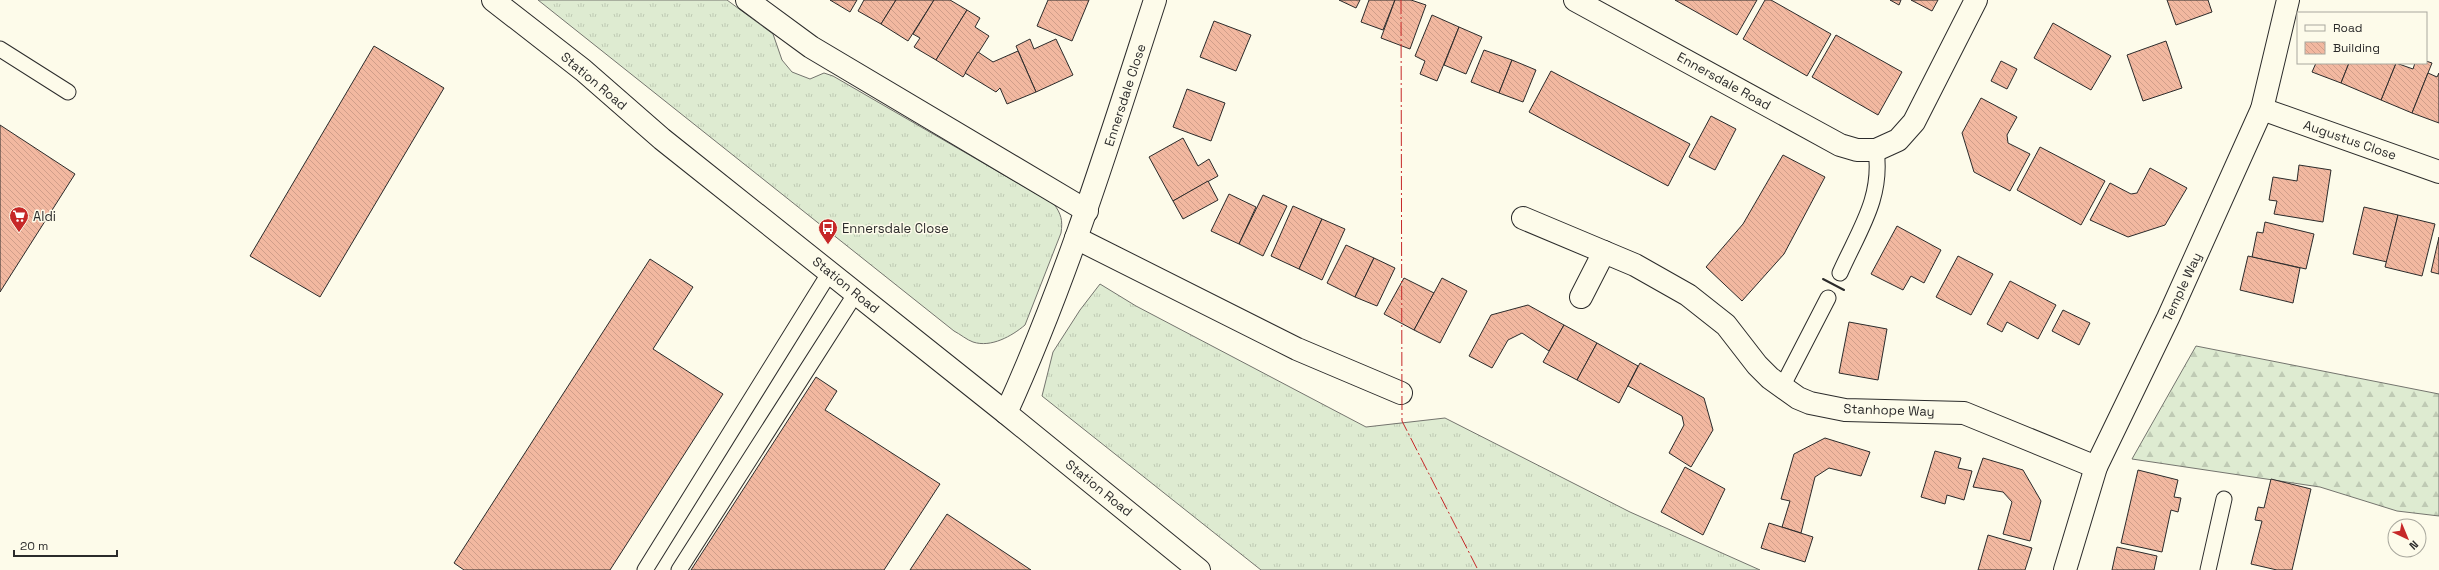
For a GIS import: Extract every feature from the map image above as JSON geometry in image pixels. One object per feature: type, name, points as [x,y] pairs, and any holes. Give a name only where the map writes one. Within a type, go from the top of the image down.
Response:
[{"type":"street","name":"Station Road","points":[[493,0],[583,70],[662,139],[830,272],[1200,570]]},
{"type":"street","points":[[747,0],[811,47],[1086,211]]},
{"type":"street","name":"Ennersdale Close","points":[[1006,413],[1037,344],[1086,211],[1155,0]]},
{"type":"street","name":"Ennersdale Road","points":[[1575,0],[1840,145],[1857,150],[1876,150]]},
{"type":"street","points":[[1876,150],[1898,140],[1914,122],[1976,0]]},
{"type":"street","name":"Temple Way","points":[[2065,570],[2096,467],[2168,318],[2262,109],[2288,0]]},
{"type":"street","name":"Augustus Close","points":[[2262,109],[2439,172]]},
{"type":"street","name":"Stanhope Way","points":[[1524,218],[1635,265],[1688,294],[1726,325],[1757,365],[1782,387],[1810,403],[1845,410],[1964,413],[2096,467]]},
{"type":"street","points":[[1076,238],[1297,349],[1400,393]]},
{"type":"street","points":[[1581,297],[1604,252]]},
{"type":"lane","points":[[0,49],[68,92]]},
{"type":"lane","points":[[1840,272],[1876,192],[1878,169],[1876,150]]},
{"type":"lane","points":[[645,570],[830,272]]},
{"type":"lane","points":[[679,570],[856,293]]},
{"type":"lane","points":[[1782,387],[1828,298]]},
{"type":"lane","points":[[2208,570],[2224,499]]},
{"type":"green space","points":[[538,0],[727,0],[773,34],[782,60],[792,72],[810,79],[824,73],[833,76],[1054,204],[1061,217],[1061,233],[1025,325],[1008,337],[987,343],[973,342],[954,331]]},
{"type":"green space","points":[[1100,284],[1136,306],[1366,427],[1445,418],[1630,512],[1760,570],[1261,570],[1042,396],[1053,352],[1080,310]]},
{"type":"green space","points":[[2196,346],[2439,394],[2439,516],[2397,511],[2320,487],[2132,459]]},
{"type":"building","points":[[830,0],[857,0],[850,12]]},
{"type":"building","points":[[864,0],[896,0],[881,24],[858,11]]},
{"type":"building","points":[[896,0],[934,0],[908,41],[881,24]]},
{"type":"building","points":[[934,0],[950,0],[967,10],[936,60],[914,47],[920,38],[913,34]]},
{"type":"building","points":[[1048,0],[1089,0],[1072,41],[1037,26]]},
{"type":"building","points":[[1339,0],[1360,0],[1356,8]]},
{"type":"building","points":[[1369,0],[1395,0],[1383,30],[1361,22]]},
{"type":"building","points":[[1395,0],[1411,0],[1426,5],[1410,49],[1381,38]]},
{"type":"building","points":[[1675,0],[1757,0],[1737,35]]},
{"type":"building","points":[[1765,0],[1771,0],[1831,34],[1807,76],[1743,39]]},
{"type":"building","points":[[1890,0],[1901,0],[1899,5]]},
{"type":"building","points":[[1911,0],[1938,0],[1932,11]]},
{"type":"building","points":[[2167,0],[2208,0],[2212,12],[2176,25]]},
{"type":"building","points":[[967,10],[980,18],[975,27],[989,36],[963,77],[936,60]]},
{"type":"building","points":[[1432,15],[1459,27],[1437,81],[1420,74],[1425,61],[1415,56]]},
{"type":"building","points":[[1214,21],[1251,35],[1236,71],[1200,57]]},
{"type":"building","points":[[2053,23],[2111,56],[2091,90],[2034,58]]},
{"type":"building","points":[[1459,27],[1482,37],[1466,74],[1444,65]]},
{"type":"building","points":[[1836,35],[1902,72],[1878,115],[1812,77]]},
{"type":"building","points":[[1030,39],[1034,49],[1056,39],[1073,75],[1036,92],[1016,46]]},
{"type":"building","points":[[2166,41],[2182,88],[2143,101],[2127,55]]},
{"type":"building","points":[[374,46],[444,88],[320,297],[250,256]]},
{"type":"building","points":[[1484,50],[1512,60],[1499,93],[1471,82]]},
{"type":"building","points":[[1018,51],[1036,92],[1007,104],[1000,88],[996,92],[965,73],[978,52],[993,62]]},
{"type":"building","points":[[1512,60],[1536,70],[1523,102],[1499,93]]},
{"type":"building","points":[[2001,61],[2017,69],[2007,89],[1991,81]]},
{"type":"building","points":[[2427,61],[2432,63],[2412,113],[2381,100],[2396,64],[2413,69],[2415,64],[2427,64]]},
{"type":"building","points":[[2316,64],[2349,64],[2341,83],[2312,72]]},
{"type":"building","points":[[2349,64],[2396,64],[2381,100],[2341,83]]},
{"type":"building","points":[[1551,71],[1690,144],[1668,186],[1529,112]]},
{"type":"building","points":[[2428,73],[2437,77],[2439,73],[2439,123],[2412,113]]},
{"type":"building","points":[[1187,89],[1225,103],[1211,141],[1173,127]]},
{"type":"building","points":[[1981,98],[2017,117],[2007,135],[2008,143],[2030,154],[2010,191],[1974,172],[1962,133]]},
{"type":"building","points":[[1711,116],[1736,129],[1715,170],[1689,157]]},
{"type":"building","name":"Aldi","points":[[0,125],[75,174],[0,292]]},
{"type":"building","points":[[1183,138],[1198,166],[1209,159],[1218,176],[1173,201],[1149,157]]},
{"type":"building","points":[[2040,147],[2105,181],[2081,225],[2017,190]]},
{"type":"building","points":[[1783,155],[1825,177],[1784,254],[1742,301],[1706,267],[1743,224]]},
{"type":"building","points":[[2299,165],[2331,170],[2323,222],[2274,214],[2277,201],[2269,200],[2273,177],[2297,181]]},
{"type":"building","points":[[2150,168],[2187,188],[2165,225],[2128,237],[2090,220],[2110,183],[2131,194],[2137,193]]},
{"type":"building","points":[[1208,181],[1218,200],[1183,219],[1173,201]]},
{"type":"building","points":[[1229,194],[1256,207],[1239,244],[1211,231]]},
{"type":"building","points":[[1263,195],[1287,206],[1263,256],[1239,244]]},
{"type":"building","points":[[1293,206],[1322,219],[1299,269],[1271,256]]},
{"type":"building","points":[[2364,207],[2398,215],[2387,262],[2353,254]]},
{"type":"building","points":[[2398,215],[2435,224],[2422,276],[2385,267]]},
{"type":"building","points":[[1322,219],[1345,229],[1322,280],[1299,269]]},
{"type":"building","points":[[2265,222],[2314,234],[2306,269],[2252,257],[2257,232],[2263,233]]},
{"type":"building","points":[[1897,226],[1941,250],[1924,283],[1911,276],[1903,290],[1871,274]]},
{"type":"building","points":[[2439,237],[2439,274],[2431,272]]},
{"type":"building","points":[[1346,245],[1374,258],[1355,297],[1327,283]]},
{"type":"building","points":[[1958,256],[1993,274],[1971,315],[1936,297]]},
{"type":"building","points":[[2248,256],[2300,268],[2293,303],[2240,290]]},
{"type":"building","points":[[1374,258],[1395,268],[1377,306],[1355,297]]},
{"type":"building","points":[[650,259],[693,287],[653,349],[723,394],[610,570],[464,570],[454,563]]},
{"type":"building","points":[[1404,278],[1434,293],[1414,330],[1384,314]]},
{"type":"building","points":[[1442,278],[1467,291],[1440,343],[1414,330]]},
{"type":"building","points":[[2010,281],[2056,305],[2038,339],[2007,322],[2002,332],[1987,324]]},
{"type":"building","points":[[1528,305],[1564,325],[1549,351],[1522,333],[1508,340],[1492,368],[1469,356],[1491,315]]},
{"type":"building","points":[[2063,310],[2090,323],[2079,345],[2052,331]]},
{"type":"building","points":[[1849,322],[1887,329],[1878,380],[1839,373]]},
{"type":"building","points":[[1564,325],[1597,343],[1577,380],[1543,362]]},
{"type":"building","points":[[1597,343],[1638,366],[1619,403],[1577,380]]},
{"type":"building","points":[[1640,363],[1704,398],[1713,430],[1691,467],[1669,453],[1684,425],[1682,416],[1628,386]]},
{"type":"building","points":[[816,377],[837,391],[825,410],[940,484],[884,570],[691,570]]},
{"type":"building","points":[[1825,438],[1870,452],[1861,476],[1829,468],[1815,477],[1801,533],[1782,527],[1790,501],[1781,499],[1794,454]]},
{"type":"building","points":[[1935,451],[1961,458],[1958,468],[1972,471],[1964,500],[1947,495],[1945,504],[1921,497]]},
{"type":"building","points":[[1983,458],[2023,470],[2041,501],[2030,541],[2003,534],[2012,502],[2003,492],[1973,487]]},
{"type":"building","points":[[1685,467],[1725,489],[1703,535],[1661,512]]},
{"type":"building","points":[[2138,470],[2178,480],[2174,497],[2181,498],[2178,512],[2171,510],[2162,552],[2121,543]]},
{"type":"building","points":[[2271,479],[2311,489],[2292,570],[2277,570],[2251,564],[2262,521],[2255,520],[2258,507],[2264,508]]},
{"type":"building","points":[[947,514],[1031,570],[910,570]]},
{"type":"building","points":[[1769,523],[1813,537],[1805,562],[1761,548]]},
{"type":"building","points":[[1988,535],[2032,548],[2025,570],[1978,570]]},
{"type":"building","points":[[2117,547],[2157,556],[2154,570],[2112,570]]},
{"type":"wall","points":[[1823,279],[1844,290]]},
{"type":"power","points":[[1401,0],[1402,421],[1478,570]]},
{"type":"place","name":"Aldi","points":[[19,233]]},
{"type":"place","name":"Ennersdale Close","points":[[828,245]]}]
